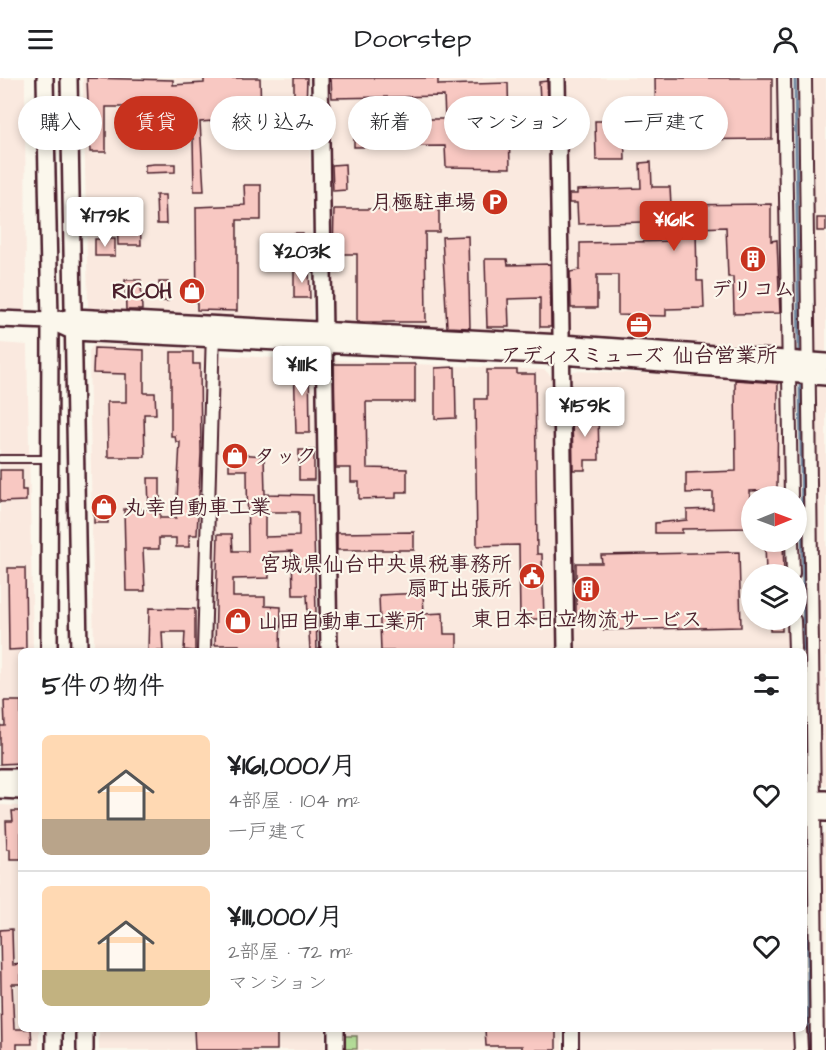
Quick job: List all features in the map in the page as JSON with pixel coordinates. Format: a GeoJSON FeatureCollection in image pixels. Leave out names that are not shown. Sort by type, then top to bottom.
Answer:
{"type":"FeatureCollection","features":[{"type":"Feature","properties":{"kind":"street"},"geometry":{"type":"LineString","coordinates":[[45,78],[50,321],[50,648]]}},
{"type":"Feature","properties":{"kind":"street"},"geometry":{"type":"LineString","coordinates":[[69,78],[79,648]]}},
{"type":"Feature","properties":{"kind":"street"},"geometry":{"type":"LineString","coordinates":[[320,78],[322,337],[329,648]]}},
{"type":"Feature","properties":{"kind":"street"},"geometry":{"type":"LineString","coordinates":[[557,78],[566,648]]}},
{"type":"Feature","properties":{"kind":"street"},"geometry":{"type":"LineString","coordinates":[[784,78],[791,486]]}},
{"type":"Feature","properties":{"kind":"street"},"geometry":{"type":"LineString","coordinates":[[805,78],[817,1050]]}},
{"type":"Feature","properties":{"kind":"street"},"geometry":{"type":"LineString","coordinates":[[0,319],[826,362]]}},
{"type":"Feature","properties":{"kind":"street"},"geometry":{"type":"LineString","coordinates":[[204,648],[213,331]]}},
{"type":"Feature","properties":{"kind":"street"},"geometry":{"type":"LineString","coordinates":[[562,349],[789,376],[826,377]]}},
{"type":"Feature","properties":{"kind":"street"},"geometry":{"type":"LineString","coordinates":[[794,630],[795,648]]}},
{"type":"Feature","properties":{"kind":"street"},"geometry":{"type":"LineString","coordinates":[[0,777],[18,777]]}},
{"type":"Feature","properties":{"kind":"street"},"geometry":{"type":"LineString","coordinates":[[0,790],[18,791]]}},
{"type":"Feature","properties":{"kind":"street"},"geometry":{"type":"LineString","coordinates":[[54,1032],[54,1050]]}},
{"type":"Feature","properties":{"kind":"street"},"geometry":{"type":"LineString","coordinates":[[85,1032],[85,1050]]}},
{"type":"Feature","properties":{"kind":"street"},"geometry":{"type":"LineString","coordinates":[[336,1032],[336,1050]]}},
{"type":"Feature","properties":{"kind":"street"},"geometry":{"type":"LineString","coordinates":[[572,1032],[572,1050]]}},
{"type":"Feature","properties":{"kind":"street"},"geometry":{"type":"LineString","coordinates":[[800,1032],[801,1050]]}},
{"type":"Feature","properties":{"kind":"lane"},"geometry":{"type":"LineString","coordinates":[[0,459],[50,459]]}},
{"type":"Feature","properties":{"kind":"shaded area"},"geometry":{"type":"Polygon","coordinates":[[[0,78],[25,78],[25,96],[18,96],[18,150],[25,150],[26,310],[0,309],[0,78]]]}},
{"type":"Feature","properties":{"kind":"shaded area"},"geometry":{"type":"Polygon","coordinates":[[[83,78],[309,78],[309,96],[210,96],[210,150],[310,150],[312,318],[303,325],[96,312],[88,307],[85,150],[102,150],[102,96],[83,96],[83,78]]]}},
{"type":"Feature","properties":{"kind":"shaded area"},"geometry":{"type":"Polygon","coordinates":[[[327,78],[548,78],[548,96],[444,96],[444,150],[549,150],[552,337],[331,326],[328,150],[336,150],[336,96],[327,96],[327,78]]]}},
{"type":"Feature","properties":{"kind":"shaded area"},"geometry":{"type":"Polygon","coordinates":[[[561,78],[778,78],[782,352],[573,339],[566,333],[562,150],[590,150],[590,96],[561,96],[561,78]]]}},
{"type":"Feature","properties":{"kind":"shaded area"},"geometry":{"type":"Polygon","coordinates":[[[811,78],[826,78],[826,351],[815,351],[811,78]]]}},
{"type":"Feature","properties":{"kind":"shaded area"},"geometry":{"type":"Polygon","coordinates":[[[0,343],[27,345],[33,648],[18,648],[18,767],[0,767],[0,343]]]}},
{"type":"Feature","properties":{"kind":"shaded area"},"geometry":{"type":"Polygon","coordinates":[[[94,344],[207,349],[199,648],[94,648],[89,351],[94,344]]]}},
{"type":"Feature","properties":{"kind":"shaded area"},"geometry":{"type":"Polygon","coordinates":[[[217,355],[314,360],[318,648],[210,648],[217,355]]]}},
{"type":"Feature","properties":{"kind":"shaded area"},"geometry":{"type":"Polygon","coordinates":[[[331,360],[545,370],[554,379],[558,648],[333,648],[331,360]]]}},
{"type":"Feature","properties":{"kind":"shaded area"},"geometry":{"type":"Polygon","coordinates":[[[573,371],[781,378],[784,486],[741,486],[741,552],[785,552],[786,564],[741,564],[741,630],[787,630],[788,648],[570,648],[566,378],[573,371]]]}},
{"type":"Feature","properties":{"kind":"shaded area"},"geometry":{"type":"Polygon","coordinates":[[[816,385],[826,385],[826,787],[820,782],[813,389],[816,385]]]}},
{"type":"Feature","properties":{"kind":"shaded area"},"geometry":{"type":"Polygon","coordinates":[[[0,805],[18,806],[18,1032],[39,1032],[39,1050],[0,1050],[0,805]]]}},
{"type":"Feature","properties":{"kind":"shaded area"},"geometry":{"type":"Polygon","coordinates":[[[826,832],[826,1050],[825,1050],[821,836],[826,832]]]}},
{"type":"Feature","properties":{"kind":"shaded area"},"geometry":{"type":"Polygon","coordinates":[[[99,1032],[325,1032],[325,1050],[99,1050],[99,1032]]]}},
{"type":"Feature","properties":{"kind":"shaded area"},"geometry":{"type":"Polygon","coordinates":[[[338,1032],[562,1032],[562,1050],[338,1050],[338,1032]]]}},
{"type":"Feature","properties":{"kind":"shaded area"},"geometry":{"type":"Polygon","coordinates":[[[576,1032],[795,1032],[795,1050],[576,1050],[576,1032]]]}},
{"type":"Feature","properties":{"kind":"green space"},"geometry":{"type":"Polygon","coordinates":[[[339,1036],[357,1036],[357,1049],[340,1049],[339,1036]]]}},
{"type":"Feature","properties":{"kind":"building"},"geometry":{"type":"Polygon","coordinates":[[[87,78],[173,80],[173,85],[204,83],[204,78],[260,78],[260,96],[210,96],[210,121],[200,122],[204,191],[194,191],[193,150],[198,150],[198,96],[114,96],[114,107],[106,107],[106,152],[90,152],[90,150],[102,150],[102,96],[88,96],[87,78]]]}},
{"type":"Feature","properties":{"kind":"building"},"geometry":{"type":"Polygon","coordinates":[[[294,78],[307,78],[306,96],[294,96],[294,78]]]}},
{"type":"Feature","properties":{"kind":"building"},"geometry":{"type":"Polygon","coordinates":[[[331,78],[438,78],[438,85],[508,83],[508,96],[336,98],[332,96],[331,78]]]}},
{"type":"Feature","properties":{"kind":"building"},"geometry":{"type":"Polygon","coordinates":[[[655,78],[772,78],[772,139],[728,139],[728,96],[655,96],[655,78]]]}},
{"type":"Feature","properties":{"kind":"building"},"geometry":{"type":"Polygon","coordinates":[[[547,81],[548,96],[540,96],[539,82],[547,81]]]}},
{"type":"Feature","properties":{"kind":"building"},"geometry":{"type":"Polygon","coordinates":[[[432,119],[444,119],[444,146],[432,146],[432,119]]]}},
{"type":"Feature","properties":{"kind":"building"},"geometry":{"type":"Polygon","coordinates":[[[595,121],[602,121],[602,150],[625,150],[625,160],[596,160],[595,121]]]}},
{"type":"Feature","properties":{"kind":"building"},"geometry":{"type":"Polygon","coordinates":[[[445,150],[510,150],[510,168],[446,167],[445,150]]]}},
{"type":"Feature","properties":{"kind":"building"},"geometry":{"type":"Polygon","coordinates":[[[651,162],[652,187],[670,187],[671,205],[771,204],[771,241],[777,240],[780,313],[734,314],[733,277],[728,277],[726,227],[696,228],[697,281],[703,281],[704,308],[666,309],[666,316],[618,315],[618,275],[597,275],[597,308],[571,308],[570,272],[580,270],[580,243],[677,241],[676,221],[578,224],[577,203],[569,203],[569,194],[577,194],[577,190],[641,188],[640,163],[651,162]]]}},
{"type":"Feature","properties":{"kind":"building"},"geometry":{"type":"Polygon","coordinates":[[[175,164],[175,172],[145,173],[145,165],[175,164]]]}},
{"type":"Feature","properties":{"kind":"building"},"geometry":{"type":"Polygon","coordinates":[[[345,164],[346,190],[333,191],[332,165],[345,164]]]}},
{"type":"Feature","properties":{"kind":"building"},"geometry":{"type":"Polygon","coordinates":[[[244,185],[261,185],[261,220],[237,220],[237,311],[197,310],[196,207],[245,205],[244,185]]]}},
{"type":"Feature","properties":{"kind":"building"},"geometry":{"type":"Polygon","coordinates":[[[156,195],[165,195],[166,224],[157,224],[156,195]]]}},
{"type":"Feature","properties":{"kind":"building"},"geometry":{"type":"Polygon","coordinates":[[[334,209],[439,209],[439,232],[425,232],[426,322],[357,322],[357,254],[333,254],[334,209]]]}},
{"type":"Feature","properties":{"kind":"building"},"geometry":{"type":"Polygon","coordinates":[[[90,214],[100,214],[101,233],[90,233],[90,214]]]}},
{"type":"Feature","properties":{"kind":"building"},"geometry":{"type":"Polygon","coordinates":[[[117,215],[140,215],[141,245],[118,245],[117,215]]]}},
{"type":"Feature","properties":{"kind":"building"},"geometry":{"type":"Polygon","coordinates":[[[817,218],[826,218],[826,231],[817,231],[817,218]]]}},
{"type":"Feature","properties":{"kind":"building"},"geometry":{"type":"Polygon","coordinates":[[[293,233],[302,233],[303,242],[293,242],[293,233]]]}},
{"type":"Feature","properties":{"kind":"building"},"geometry":{"type":"Polygon","coordinates":[[[468,236],[470,328],[447,327],[442,237],[468,236]]]}},
{"type":"Feature","properties":{"kind":"building"},"geometry":{"type":"Polygon","coordinates":[[[95,239],[115,239],[115,256],[95,256],[95,239]]]}},
{"type":"Feature","properties":{"kind":"building"},"geometry":{"type":"Polygon","coordinates":[[[485,259],[507,259],[508,265],[550,264],[551,327],[540,327],[540,298],[508,299],[509,327],[487,327],[485,259]]]}},
{"type":"Feature","properties":{"kind":"building"},"geometry":{"type":"Polygon","coordinates":[[[294,269],[309,269],[310,298],[294,298],[294,269]]]}},
{"type":"Feature","properties":{"kind":"building"},"geometry":{"type":"Polygon","coordinates":[[[125,280],[141,280],[142,310],[126,310],[125,280]]]}},
{"type":"Feature","properties":{"kind":"building"},"geometry":{"type":"Polygon","coordinates":[[[159,282],[168,282],[168,301],[160,301],[159,282]]]}},
{"type":"Feature","properties":{"kind":"building"},"geometry":{"type":"Polygon","coordinates":[[[94,348],[144,350],[144,393],[155,393],[156,414],[144,414],[145,457],[108,457],[107,402],[126,402],[126,374],[93,373],[94,348]]]}},
{"type":"Feature","properties":{"kind":"building"},"geometry":{"type":"Polygon","coordinates":[[[171,352],[193,352],[193,364],[200,364],[201,453],[197,535],[189,535],[189,547],[176,547],[176,538],[159,538],[159,549],[143,549],[145,591],[126,591],[124,509],[149,509],[148,478],[160,478],[160,518],[176,518],[180,442],[176,442],[175,436],[171,436],[171,352]]]}},
{"type":"Feature","properties":{"kind":"building"},"geometry":{"type":"Polygon","coordinates":[[[294,361],[309,361],[310,433],[296,433],[294,361]]]}},
{"type":"Feature","properties":{"kind":"building"},"geometry":{"type":"Polygon","coordinates":[[[334,364],[415,364],[415,402],[366,402],[367,468],[407,469],[407,492],[396,492],[396,498],[359,499],[359,482],[351,482],[351,468],[336,468],[334,364]]]}},
{"type":"Feature","properties":{"kind":"building"},"geometry":{"type":"Polygon","coordinates":[[[455,367],[456,418],[435,419],[435,368],[455,367]]]}},
{"type":"Feature","properties":{"kind":"building"},"geometry":{"type":"Polygon","coordinates":[[[487,370],[517,370],[517,374],[535,374],[537,554],[542,554],[544,619],[520,619],[519,545],[477,546],[475,399],[487,399],[487,370]]]}},
{"type":"Feature","properties":{"kind":"building"},"geometry":{"type":"Polygon","coordinates":[[[735,380],[778,383],[777,486],[741,486],[741,528],[682,529],[682,533],[655,533],[655,523],[687,520],[687,510],[713,509],[713,492],[686,493],[686,473],[736,471],[735,380]]]}},
{"type":"Feature","properties":{"kind":"building"},"geometry":{"type":"Polygon","coordinates":[[[598,410],[599,460],[585,460],[585,470],[573,470],[572,411],[598,410]]]}},
{"type":"Feature","properties":{"kind":"building"},"geometry":{"type":"Polygon","coordinates":[[[299,450],[314,450],[314,480],[299,480],[299,450]]]}},
{"type":"Feature","properties":{"kind":"building"},"geometry":{"type":"Polygon","coordinates":[[[229,453],[264,456],[265,494],[313,495],[317,648],[310,648],[307,595],[293,595],[292,551],[268,552],[269,578],[233,579],[233,597],[265,597],[265,606],[281,607],[280,648],[239,648],[239,645],[215,645],[218,534],[232,534],[233,551],[248,551],[247,470],[229,470],[229,453]],[[265,512],[265,537],[299,536],[299,512],[265,512]]]}},
{"type":"Feature","properties":{"kind":"building"},"geometry":{"type":"Polygon","coordinates":[[[0,470],[22,470],[22,490],[26,490],[26,501],[0,502],[0,470]]]}},
{"type":"Feature","properties":{"kind":"building"},"geometry":{"type":"Polygon","coordinates":[[[94,510],[108,510],[108,523],[94,523],[94,510]]]}},
{"type":"Feature","properties":{"kind":"building"},"geometry":{"type":"Polygon","coordinates":[[[414,532],[414,550],[337,550],[337,533],[414,532]]]}},
{"type":"Feature","properties":{"kind":"building"},"geometry":{"type":"Polygon","coordinates":[[[739,552],[741,627],[603,630],[603,615],[576,616],[576,563],[602,563],[601,555],[739,552]]]}},
{"type":"Feature","properties":{"kind":"building"},"geometry":{"type":"Polygon","coordinates":[[[765,552],[783,552],[784,564],[766,564],[765,552]]]}},
{"type":"Feature","properties":{"kind":"building"},"geometry":{"type":"Polygon","coordinates":[[[8,568],[25,568],[26,648],[9,650],[8,568]]]}},
{"type":"Feature","properties":{"kind":"building"},"geometry":{"type":"Polygon","coordinates":[[[423,593],[424,614],[443,613],[444,634],[457,634],[457,648],[381,648],[379,595],[423,593]]]}},
{"type":"Feature","properties":{"kind":"building"},"geometry":{"type":"Polygon","coordinates":[[[149,608],[195,609],[195,648],[184,648],[185,632],[162,632],[163,648],[148,648],[149,608]]]}},
{"type":"Feature","properties":{"kind":"building"},"geometry":{"type":"Polygon","coordinates":[[[4,701],[18,701],[18,763],[0,764],[0,726],[5,726],[4,701]]]}},
{"type":"Feature","properties":{"kind":"building"},"geometry":{"type":"Polygon","coordinates":[[[12,811],[18,811],[18,859],[10,859],[10,849],[7,849],[6,821],[13,821],[12,811]]]}},
{"type":"Feature","properties":{"kind":"building"},"geometry":{"type":"Polygon","coordinates":[[[12,929],[13,965],[18,964],[18,984],[12,984],[14,1029],[18,1029],[18,1032],[31,1032],[32,1044],[17,1044],[17,1050],[2,1050],[0,930],[12,929]]]}},
{"type":"Feature","properties":{"kind":"building"},"geometry":{"type":"Polygon","coordinates":[[[194,1032],[277,1032],[277,1050],[195,1050],[194,1032]]]}},
{"type":"Feature","properties":{"kind":"building"},"geometry":{"type":"Polygon","coordinates":[[[485,1032],[556,1032],[556,1050],[522,1050],[522,1046],[486,1046],[485,1032]]]}},
{"type":"Feature","properties":{"kind":"waterway"},"geometry":{"type":"LineString","coordinates":[[795,78],[799,350]]}},
{"type":"Feature","properties":{"kind":"waterway"},"geometry":{"type":"LineString","coordinates":[[800,384],[804,648]]}},
{"type":"Feature","properties":{"kind":"waterway"},"geometry":{"type":"LineString","coordinates":[[807,904],[809,1050]]}},
{"type":"Feature","properties":{"kind":"place","name":"月極駐車場"},"geometry":{"type":"Point","coordinates":[495,202]}},
{"type":"Feature","properties":{"kind":"place","name":"デリコム"},"geometry":{"type":"Point","coordinates":[753,259]}},
{"type":"Feature","properties":{"kind":"place","name":"RICOH"},"geometry":{"type":"Point","coordinates":[192,291]}},
{"type":"Feature","properties":{"kind":"place","name":"アディスミューズ 仙台営業所"},"geometry":{"type":"Point","coordinates":[639,325]}},
{"type":"Feature","properties":{"kind":"place","name":"タック"},"geometry":{"type":"Point","coordinates":[235,456]}},
{"type":"Feature","properties":{"kind":"place","name":"丸幸自動車工業"},"geometry":{"type":"Point","coordinates":[104,507]}},
{"type":"Feature","properties":{"kind":"place","name":"宮城県仙台中央県税事務所 扇町出張所"},"geometry":{"type":"Point","coordinates":[532,576]}},
{"type":"Feature","properties":{"kind":"place","name":"東日本日立物流サービス"},"geometry":{"type":"Point","coordinates":[587,589]}},
{"type":"Feature","properties":{"kind":"place","name":"山田自動車工業所"},"geometry":{"type":"Point","coordinates":[238,621]}}]}
